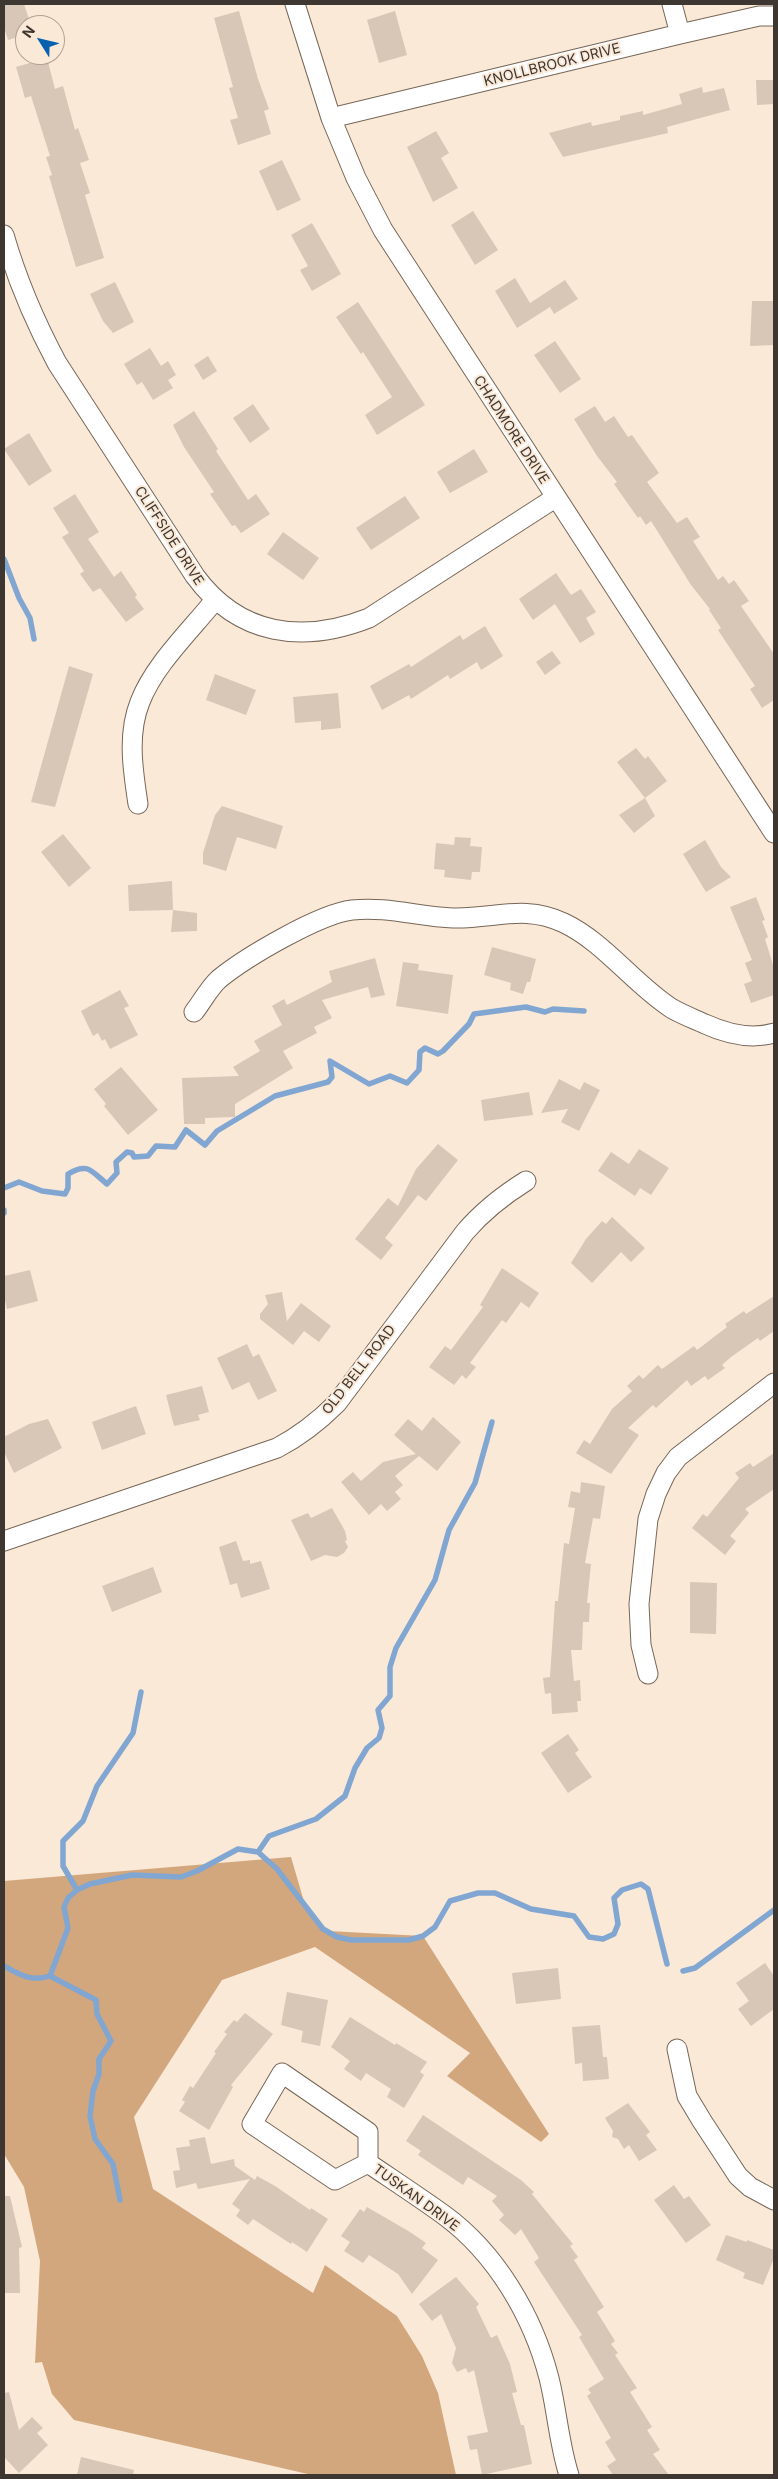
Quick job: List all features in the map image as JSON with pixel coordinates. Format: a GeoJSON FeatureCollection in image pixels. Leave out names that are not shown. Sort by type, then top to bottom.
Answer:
{"type":"FeatureCollection","features":[{"type":"Feature","properties":{"kind":"street","name":"CHADMORE DRIVE"},"geometry":{"type":"LineString","coordinates":[[295,4],[331,118],[356,178],[383,230],[774,833]]}},
{"type":"Feature","properties":{"kind":"street"},"geometry":{"type":"LineString","coordinates":[[672,4],[680,34]]}},
{"type":"Feature","properties":{"kind":"street","name":"KNOLLBROOK DRIVE"},"geometry":{"type":"LineString","coordinates":[[331,118],[680,34],[760,16],[774,16]]}},
{"type":"Feature","properties":{"kind":"street","name":"CLIFFSIDE DRIVE"},"geometry":{"type":"LineString","coordinates":[[4,235],[16,274],[39,329],[57,363],[195,576],[215,600],[241,616],[268,628],[287,632],[314,633],[344,628],[369,618],[555,498]]}},
{"type":"Feature","properties":{"kind":"street"},"geometry":{"type":"LineString","coordinates":[[138,804],[132,745],[135,720],[140,703],[158,671],[215,600]]}},
{"type":"Feature","properties":{"kind":"street"},"geometry":{"type":"LineString","coordinates":[[194,1012],[218,980],[297,931],[333,914],[372,909],[452,918],[478,918],[518,912],[541,914],[566,924],[589,940],[671,1008],[720,1031],[743,1036],[774,1034]]}},
{"type":"Feature","properties":{"kind":"street","name":"OLD BELL ROAD"},"geometry":{"type":"LineString","coordinates":[[4,1541],[277,1448],[297,1438],[337,1403],[470,1225],[498,1198],[526,1181]]}},
{"type":"Feature","properties":{"kind":"street"},"geometry":{"type":"LineString","coordinates":[[648,1674],[640,1645],[639,1604],[648,1518],[656,1494],[666,1473],[678,1457],[774,1383]]}},
{"type":"Feature","properties":{"kind":"street"},"geometry":{"type":"LineString","coordinates":[[677,2049],[687,2096],[702,2121],[738,2176],[750,2187],[774,2200]]}},
{"type":"Feature","properties":{"kind":"street","name":"TUSKAN DRIVE"},"geometry":{"type":"LineString","coordinates":[[282,2073],[368,2132],[368,2163],[335,2180],[252,2124],[282,2073]]}},
{"type":"Feature","properties":{"kind":"street","name":"TUSKAN DRIVE"},"geometry":{"type":"LineString","coordinates":[[368,2163],[444,2215],[465,2233],[507,2283],[527,2317],[542,2354],[569,2475]]}},
{"type":"Feature","properties":{"kind":"shaded area"},"geometry":{"type":"Polygon","coordinates":[[[291,1857],[305,1905],[328,1931],[423,1936],[549,2134],[541,2142],[447,2076],[470,2053],[315,1947],[222,1980],[134,2117],[153,2189],[313,2293],[325,2265],[397,2316],[422,2356],[438,2393],[456,2475],[312,2475],[74,2420],[52,2394],[42,2362],[35,2363],[40,2261],[24,2187],[4,2154],[4,1881],[291,1857]]]}},
{"type":"Feature","properties":{"kind":"building"},"geometry":{"type":"Polygon","coordinates":[[[4,4],[24,4],[28,15],[15,15],[15,38],[8,40],[4,27],[4,4]]]}},
{"type":"Feature","properties":{"kind":"building"},"geometry":{"type":"Polygon","coordinates":[[[239,11],[258,79],[269,109],[264,111],[271,134],[238,145],[230,120],[238,118],[229,88],[233,87],[214,18],[239,11]]]}},
{"type":"Feature","properties":{"kind":"building"},"geometry":{"type":"Polygon","coordinates":[[[395,11],[407,55],[379,63],[367,20],[395,11]]]}},
{"type":"Feature","properties":{"kind":"building"},"geometry":{"type":"Polygon","coordinates":[[[23,65],[49,65],[55,89],[63,86],[75,130],[78,128],[89,160],[80,163],[90,193],[85,195],[104,258],[76,267],[49,176],[52,175],[46,157],[50,156],[31,96],[25,98],[16,67],[23,65]]]}},
{"type":"Feature","properties":{"kind":"building"},"geometry":{"type":"Polygon","coordinates":[[[756,80],[774,80],[774,104],[757,105],[756,80]]]}},
{"type":"Feature","properties":{"kind":"building"},"geometry":{"type":"Polygon","coordinates":[[[702,87],[703,93],[724,88],[730,110],[667,127],[668,133],[563,157],[549,133],[591,122],[592,126],[620,120],[620,116],[643,111],[643,115],[682,104],[679,94],[702,87]]]}},
{"type":"Feature","properties":{"kind":"building"},"geometry":{"type":"Polygon","coordinates":[[[436,131],[449,153],[441,158],[458,188],[433,202],[407,147],[436,131]]]}},
{"type":"Feature","properties":{"kind":"building"},"geometry":{"type":"Polygon","coordinates":[[[282,160],[301,200],[277,211],[259,171],[282,160]]]}},
{"type":"Feature","properties":{"kind":"building"},"geometry":{"type":"Polygon","coordinates":[[[473,211],[498,250],[475,265],[451,225],[473,211]]]}},
{"type":"Feature","properties":{"kind":"building"},"geometry":{"type":"Polygon","coordinates":[[[312,223],[341,274],[312,291],[300,270],[308,266],[291,235],[312,223]]]}},
{"type":"Feature","properties":{"kind":"building"},"geometry":{"type":"Polygon","coordinates":[[[515,278],[530,303],[565,280],[578,299],[554,314],[550,307],[517,328],[495,291],[515,278]]]}},
{"type":"Feature","properties":{"kind":"building"},"geometry":{"type":"Polygon","coordinates":[[[115,282],[134,322],[113,333],[103,321],[90,294],[115,282]]]}},
{"type":"Feature","properties":{"kind":"building"},"geometry":{"type":"Polygon","coordinates":[[[752,301],[774,301],[774,345],[750,346],[752,301]]]}},
{"type":"Feature","properties":{"kind":"building"},"geometry":{"type":"Polygon","coordinates":[[[358,302],[425,405],[377,435],[365,415],[392,397],[363,352],[361,354],[336,317],[358,302]]]}},
{"type":"Feature","properties":{"kind":"building"},"geometry":{"type":"Polygon","coordinates":[[[555,341],[581,379],[560,393],[534,355],[555,341]]]}},
{"type":"Feature","properties":{"kind":"building"},"geometry":{"type":"Polygon","coordinates":[[[150,348],[161,366],[168,361],[176,375],[168,380],[173,388],[153,400],[142,382],[137,385],[124,364],[150,348]]]}},
{"type":"Feature","properties":{"kind":"building"},"geometry":{"type":"Polygon","coordinates":[[[208,356],[217,371],[203,380],[194,365],[208,356]]]}},
{"type":"Feature","properties":{"kind":"building"},"geometry":{"type":"Polygon","coordinates":[[[253,404],[270,429],[250,443],[233,418],[253,404]]]}},
{"type":"Feature","properties":{"kind":"building"},"geometry":{"type":"Polygon","coordinates":[[[595,406],[605,422],[614,416],[628,437],[632,435],[659,473],[647,482],[677,523],[687,517],[700,537],[693,541],[718,580],[723,576],[729,584],[734,580],[749,601],[741,606],[774,654],[774,700],[762,708],[750,689],[755,686],[718,630],[721,628],[710,609],[691,585],[651,521],[646,525],[640,516],[638,518],[614,484],[617,482],[597,456],[574,419],[595,406]]]}},
{"type":"Feature","properties":{"kind":"building"},"geometry":{"type":"Polygon","coordinates":[[[194,411],[218,449],[216,451],[248,500],[256,494],[270,514],[241,533],[235,525],[232,526],[210,494],[214,492],[184,447],[173,425],[194,411]]]}},
{"type":"Feature","properties":{"kind":"building"},"geometry":{"type":"Polygon","coordinates":[[[29,433],[52,471],[29,486],[4,449],[29,433]]]}},
{"type":"Feature","properties":{"kind":"building"},"geometry":{"type":"Polygon","coordinates":[[[474,449],[488,472],[450,493],[437,472],[474,449]]]}},
{"type":"Feature","properties":{"kind":"building"},"geometry":{"type":"Polygon","coordinates":[[[75,494],[99,532],[88,539],[114,577],[121,571],[144,609],[126,622],[100,588],[93,592],[80,574],[84,571],[62,537],[69,533],[53,508],[75,494]]]}},
{"type":"Feature","properties":{"kind":"building"},"geometry":{"type":"Polygon","coordinates":[[[405,496],[420,518],[371,550],[356,528],[405,496]]]}},
{"type":"Feature","properties":{"kind":"building"},"geometry":{"type":"Polygon","coordinates":[[[283,532],[319,558],[303,580],[267,554],[283,532]]]}},
{"type":"Feature","properties":{"kind":"building"},"geometry":{"type":"Polygon","coordinates":[[[556,573],[571,595],[581,589],[596,612],[586,618],[595,634],[580,643],[555,604],[533,620],[519,599],[556,573]]]}},
{"type":"Feature","properties":{"kind":"building"},"geometry":{"type":"Polygon","coordinates":[[[485,626],[503,656],[481,670],[477,662],[450,679],[448,675],[411,699],[409,695],[382,710],[370,686],[409,664],[411,667],[460,635],[463,640],[485,626]]]}},
{"type":"Feature","properties":{"kind":"building"},"geometry":{"type":"Polygon","coordinates":[[[552,651],[561,663],[545,675],[536,662],[552,651]]]}},
{"type":"Feature","properties":{"kind":"building"},"geometry":{"type":"Polygon","coordinates":[[[69,666],[93,674],[55,807],[31,802],[69,666]]]}},
{"type":"Feature","properties":{"kind":"building"},"geometry":{"type":"Polygon","coordinates":[[[215,674],[256,690],[246,715],[206,700],[215,674]]]}},
{"type":"Feature","properties":{"kind":"building"},"geometry":{"type":"Polygon","coordinates":[[[338,693],[341,728],[321,730],[321,721],[295,723],[293,697],[338,693]]]}},
{"type":"Feature","properties":{"kind":"building"},"geometry":{"type":"Polygon","coordinates":[[[636,748],[645,759],[648,756],[667,781],[645,798],[617,762],[636,748]]]}},
{"type":"Feature","properties":{"kind":"building"},"geometry":{"type":"Polygon","coordinates":[[[645,798],[655,816],[634,833],[619,815],[645,798]]]}},
{"type":"Feature","properties":{"kind":"building"},"geometry":{"type":"Polygon","coordinates":[[[222,806],[283,826],[276,849],[237,837],[226,871],[203,864],[203,853],[215,815],[222,806]]]}},
{"type":"Feature","properties":{"kind":"building"},"geometry":{"type":"Polygon","coordinates":[[[63,834],[91,868],[69,887],[41,852],[63,834]]]}},
{"type":"Feature","properties":{"kind":"building"},"geometry":{"type":"Polygon","coordinates":[[[455,837],[471,838],[470,846],[482,847],[480,872],[472,872],[471,880],[444,877],[445,870],[434,869],[436,843],[454,845],[455,837]]]}},
{"type":"Feature","properties":{"kind":"building"},"geometry":{"type":"Polygon","coordinates":[[[705,840],[721,867],[731,877],[706,892],[683,854],[705,840]]]}},
{"type":"Feature","properties":{"kind":"building"},"geometry":{"type":"Polygon","coordinates":[[[172,881],[173,910],[129,911],[128,885],[172,881]]]}},
{"type":"Feature","properties":{"kind":"building"},"geometry":{"type":"Polygon","coordinates":[[[756,897],[765,920],[762,921],[768,937],[765,939],[774,968],[774,995],[751,1003],[744,984],[752,981],[745,963],[752,960],[730,907],[756,897]]]}},
{"type":"Feature","properties":{"kind":"building"},"geometry":{"type":"Polygon","coordinates":[[[173,910],[197,913],[197,931],[171,932],[173,910]]]}},
{"type":"Feature","properties":{"kind":"building"},"geometry":{"type":"Polygon","coordinates":[[[492,947],[536,959],[530,982],[527,982],[523,994],[510,990],[511,983],[484,975],[492,947]]]}},
{"type":"Feature","properties":{"kind":"building"},"geometry":{"type":"Polygon","coordinates":[[[375,958],[385,995],[371,998],[368,987],[322,1000],[332,1018],[314,1027],[317,1033],[283,1051],[293,1068],[235,1104],[235,1117],[205,1118],[205,1124],[184,1124],[182,1078],[239,1076],[233,1067],[260,1051],[254,1041],[282,1025],[272,1006],[284,999],[287,1005],[332,982],[329,971],[375,958]]]}},
{"type":"Feature","properties":{"kind":"building"},"geometry":{"type":"Polygon","coordinates":[[[403,962],[419,964],[418,970],[453,975],[448,1014],[396,1006],[403,962]]]}},
{"type":"Feature","properties":{"kind":"building"},"geometry":{"type":"Polygon","coordinates":[[[120,990],[129,1006],[124,1008],[138,1035],[110,1049],[105,1039],[102,1041],[98,1033],[93,1036],[81,1011],[120,990]]]}},
{"type":"Feature","properties":{"kind":"building"},"geometry":{"type":"Polygon","coordinates":[[[121,1067],[158,1110],[128,1135],[104,1106],[106,1104],[94,1089],[121,1067]]]}},
{"type":"Feature","properties":{"kind":"building"},"geometry":{"type":"Polygon","coordinates":[[[559,1079],[580,1090],[584,1082],[600,1090],[579,1131],[561,1122],[568,1109],[541,1113],[559,1079]]]}},
{"type":"Feature","properties":{"kind":"building"},"geometry":{"type":"Polygon","coordinates":[[[529,1092],[533,1115],[484,1121],[481,1100],[529,1092]]]}},
{"type":"Feature","properties":{"kind":"building"},"geometry":{"type":"Polygon","coordinates":[[[438,1144],[458,1160],[426,1201],[418,1195],[385,1238],[393,1245],[381,1260],[355,1239],[388,1198],[398,1206],[416,1169],[438,1144]]]}},
{"type":"Feature","properties":{"kind":"building"},"geometry":{"type":"Polygon","coordinates":[[[639,1149],[669,1168],[651,1195],[640,1188],[635,1196],[598,1171],[611,1152],[629,1164],[639,1149]]]}},
{"type":"Feature","properties":{"kind":"building"},"geometry":{"type":"Polygon","coordinates":[[[612,1217],[645,1248],[631,1262],[621,1252],[592,1283],[571,1263],[586,1239],[602,1221],[606,1224],[612,1217]]]}},
{"type":"Feature","properties":{"kind":"building"},"geometry":{"type":"Polygon","coordinates":[[[502,1268],[539,1293],[529,1308],[521,1302],[506,1323],[502,1320],[470,1363],[476,1367],[466,1379],[462,1375],[454,1385],[429,1367],[445,1346],[451,1350],[483,1307],[480,1305],[502,1268]]]}},
{"type":"Feature","properties":{"kind":"building"},"geometry":{"type":"Polygon","coordinates":[[[30,1270],[38,1301],[7,1309],[4,1296],[4,1276],[30,1270]]]}},
{"type":"Feature","properties":{"kind":"building"},"geometry":{"type":"Polygon","coordinates":[[[282,1292],[287,1321],[301,1303],[331,1326],[319,1342],[304,1331],[293,1345],[260,1319],[260,1314],[268,1304],[265,1295],[282,1292]]]}},
{"type":"Feature","properties":{"kind":"building"},"geometry":{"type":"Polygon","coordinates":[[[774,1296],[774,1331],[760,1341],[758,1338],[731,1357],[722,1365],[725,1368],[708,1380],[705,1376],[691,1386],[687,1380],[656,1408],[653,1405],[628,1428],[639,1435],[611,1474],[576,1453],[584,1440],[590,1444],[612,1409],[632,1391],[627,1386],[639,1375],[643,1379],[658,1365],[662,1369],[694,1346],[697,1350],[727,1327],[725,1324],[744,1311],[746,1314],[774,1296]]]}},
{"type":"Feature","properties":{"kind":"building"},"geometry":{"type":"Polygon","coordinates":[[[247,1344],[253,1357],[259,1354],[277,1391],[258,1400],[249,1382],[232,1390],[217,1358],[247,1344]]]}},
{"type":"Feature","properties":{"kind":"building"},"geometry":{"type":"Polygon","coordinates":[[[202,1386],[209,1412],[198,1415],[200,1420],[174,1426],[166,1395],[202,1386]]]}},
{"type":"Feature","properties":{"kind":"building"},"geometry":{"type":"Polygon","coordinates":[[[136,1406],[146,1434],[102,1450],[92,1422],[136,1406]]]}},
{"type":"Feature","properties":{"kind":"building"},"geometry":{"type":"Polygon","coordinates":[[[433,1417],[461,1442],[437,1471],[419,1456],[395,1476],[403,1485],[395,1492],[401,1499],[387,1511],[381,1504],[369,1515],[341,1482],[353,1472],[361,1481],[383,1462],[416,1454],[394,1435],[408,1419],[422,1431],[433,1417]]]}},
{"type":"Feature","properties":{"kind":"building"},"geometry":{"type":"Polygon","coordinates":[[[48,1419],[62,1448],[14,1473],[4,1452],[4,1437],[29,1424],[48,1419]]]}},
{"type":"Feature","properties":{"kind":"building"},"geometry":{"type":"Polygon","coordinates":[[[774,1453],[774,1489],[745,1509],[749,1513],[730,1536],[736,1541],[725,1555],[692,1528],[703,1514],[707,1517],[739,1478],[735,1473],[750,1463],[753,1467],[774,1453]]]}},
{"type":"Feature","properties":{"kind":"building"},"geometry":{"type":"Polygon","coordinates":[[[581,1482],[605,1486],[600,1519],[593,1518],[585,1563],[591,1564],[587,1603],[590,1603],[589,1622],[583,1622],[582,1650],[571,1650],[574,1681],[580,1680],[581,1701],[577,1701],[578,1712],[552,1714],[551,1693],[545,1694],[543,1678],[550,1677],[555,1601],[558,1601],[564,1543],[569,1544],[575,1508],[568,1507],[571,1491],[580,1493],[581,1482]]]}},
{"type":"Feature","properties":{"kind":"building"},"geometry":{"type":"Polygon","coordinates":[[[332,1508],[345,1531],[347,1540],[345,1541],[348,1547],[344,1553],[337,1557],[325,1555],[311,1561],[291,1520],[308,1513],[311,1518],[332,1508]]]}},
{"type":"Feature","properties":{"kind":"building"},"geometry":{"type":"Polygon","coordinates":[[[236,1541],[243,1561],[250,1560],[250,1564],[261,1561],[270,1589],[241,1598],[237,1583],[230,1585],[219,1547],[236,1541]]]}},
{"type":"Feature","properties":{"kind":"building"},"geometry":{"type":"Polygon","coordinates":[[[153,1567],[162,1592],[112,1612],[102,1586],[153,1567]]]}},
{"type":"Feature","properties":{"kind":"building"},"geometry":{"type":"Polygon","coordinates":[[[690,1582],[717,1583],[716,1634],[690,1633],[690,1582]]]}},
{"type":"Feature","properties":{"kind":"building"},"geometry":{"type":"Polygon","coordinates":[[[568,1734],[579,1750],[575,1753],[592,1777],[568,1793],[541,1753],[568,1734]]]}},
{"type":"Feature","properties":{"kind":"building"},"geometry":{"type":"Polygon","coordinates":[[[765,1963],[774,1976],[774,2009],[751,2026],[738,2009],[749,2001],[736,1983],[765,1963]]]}},
{"type":"Feature","properties":{"kind":"building"},"geometry":{"type":"Polygon","coordinates":[[[558,1968],[561,1999],[516,2004],[512,1973],[558,1968]]]}},
{"type":"Feature","properties":{"kind":"building"},"geometry":{"type":"Polygon","coordinates":[[[287,1992],[328,2000],[320,2046],[301,2042],[303,2031],[281,2025],[287,1992]]]}},
{"type":"Feature","properties":{"kind":"building"},"geometry":{"type":"Polygon","coordinates":[[[245,2013],[273,2034],[231,2085],[233,2087],[209,2130],[179,2111],[185,2102],[182,2100],[190,2086],[193,2088],[216,2053],[214,2052],[227,2034],[224,2032],[234,2020],[237,2022],[245,2013]]]}},
{"type":"Feature","properties":{"kind":"building"},"geometry":{"type":"Polygon","coordinates":[[[350,2017],[427,2062],[420,2072],[424,2075],[404,2108],[387,2097],[391,2089],[366,2073],[361,2081],[344,2069],[350,2061],[331,2047],[350,2017]]]}},
{"type":"Feature","properties":{"kind":"building"},"geometry":{"type":"Polygon","coordinates":[[[600,2025],[603,2057],[607,2057],[609,2079],[583,2081],[582,2063],[575,2064],[572,2027],[600,2025]]]}},
{"type":"Feature","properties":{"kind":"building"},"geometry":{"type":"Polygon","coordinates":[[[628,2103],[650,2132],[646,2135],[657,2150],[639,2161],[629,2145],[624,2149],[618,2139],[612,2137],[613,2131],[605,2118],[628,2103]]]}},
{"type":"Feature","properties":{"kind":"building"},"geometry":{"type":"Polygon","coordinates":[[[423,2115],[521,2180],[534,2192],[532,2194],[573,2244],[570,2246],[578,2257],[574,2260],[604,2307],[597,2312],[615,2341],[611,2344],[618,2353],[615,2355],[637,2388],[630,2392],[652,2427],[647,2430],[660,2450],[653,2454],[669,2475],[613,2475],[607,2466],[616,2460],[605,2442],[611,2438],[587,2396],[591,2393],[588,2389],[604,2379],[579,2337],[582,2335],[534,2262],[539,2258],[521,2229],[515,2235],[499,2220],[504,2215],[492,2201],[497,2196],[468,2177],[463,2185],[418,2155],[421,2151],[406,2141],[423,2115]]]}},
{"type":"Feature","properties":{"kind":"building"},"geometry":{"type":"Polygon","coordinates":[[[205,2137],[211,2164],[234,2159],[235,2166],[255,2180],[257,2176],[310,2210],[311,2208],[328,2219],[307,2252],[292,2242],[291,2244],[253,2219],[248,2225],[236,2216],[240,2210],[232,2204],[250,2179],[198,2189],[196,2183],[176,2188],[173,2171],[180,2170],[176,2148],[190,2146],[189,2140],[205,2137]]]}},
{"type":"Feature","properties":{"kind":"building"},"geometry":{"type":"Polygon","coordinates":[[[674,2185],[684,2199],[689,2196],[711,2225],[686,2243],[654,2200],[674,2185]]]}},
{"type":"Feature","properties":{"kind":"building"},"geometry":{"type":"Polygon","coordinates":[[[4,2196],[10,2196],[22,2247],[19,2248],[20,2293],[4,2293],[4,2196]]]}},
{"type":"Feature","properties":{"kind":"building"},"geometry":{"type":"Polygon","coordinates":[[[367,2207],[426,2243],[422,2248],[438,2260],[412,2294],[398,2274],[369,2255],[363,2263],[344,2251],[350,2242],[341,2236],[360,2209],[364,2212],[367,2207]]]}},
{"type":"Feature","properties":{"kind":"building"},"geometry":{"type":"Polygon","coordinates":[[[726,2235],[774,2250],[774,2258],[763,2285],[743,2278],[745,2273],[716,2260],[726,2235]]]}},
{"type":"Feature","properties":{"kind":"building"},"geometry":{"type":"Polygon","coordinates":[[[456,2277],[479,2304],[476,2307],[491,2338],[497,2335],[510,2364],[517,2392],[512,2393],[521,2425],[524,2425],[532,2464],[482,2475],[477,2449],[470,2450],[467,2436],[488,2432],[474,2370],[468,2373],[466,2368],[457,2372],[452,2363],[456,2348],[441,2314],[432,2321],[419,2304],[456,2277]]]}},
{"type":"Feature","properties":{"kind":"building"},"geometry":{"type":"Polygon","coordinates":[[[9,2392],[19,2430],[32,2417],[43,2428],[37,2433],[48,2445],[19,2473],[4,2457],[4,2393],[9,2392]]]}},
{"type":"Feature","properties":{"kind":"building"},"geometry":{"type":"Polygon","coordinates":[[[81,2457],[134,2470],[133,2475],[77,2475],[81,2457]]]}},
{"type":"Feature","properties":{"kind":"waterway"},"geometry":{"type":"LineString","coordinates":[[4,559],[19,598],[30,618],[34,639]]}},
{"type":"Feature","properties":{"kind":"waterway"},"geometry":{"type":"LineString","coordinates":[[4,1188],[19,1182],[42,1191],[65,1194],[68,1188],[68,1174],[85,1168],[107,1184],[117,1173],[116,1162],[127,1152],[132,1153],[134,1157],[148,1156],[156,1146],[175,1147],[186,1130],[205,1145],[217,1131],[275,1096],[328,1082],[332,1077],[330,1061],[369,1084],[390,1076],[407,1083],[419,1070],[420,1052],[425,1048],[438,1054],[443,1051],[469,1024],[474,1014],[526,1007],[545,1012],[553,1009],[584,1011]]}},
{"type":"Feature","properties":{"kind":"waterway"},"geometry":{"type":"LineString","coordinates":[[258,1852],[269,1836],[316,1819],[345,1796],[355,1768],[367,1748],[379,1738],[382,1728],[378,1710],[390,1696],[390,1667],[396,1648],[435,1580],[449,1530],[475,1483],[492,1422]]}},
{"type":"Feature","properties":{"kind":"waterway"},"geometry":{"type":"LineString","coordinates":[[77,1890],[63,1866],[63,1841],[83,1821],[97,1786],[133,1733],[141,1692]]}},
{"type":"Feature","properties":{"kind":"waterway"},"geometry":{"type":"LineString","coordinates":[[50,1976],[68,1928],[64,1907],[68,1898],[77,1890],[90,1884],[132,1875],[181,1877],[197,1871],[238,1849],[258,1852],[277,1869],[323,1929],[337,1937],[351,1940],[409,1940],[423,1936],[435,1927],[450,1901],[478,1893],[495,1893],[531,1909],[574,1916],[589,1937],[603,1939],[614,1934],[618,1924],[614,1898],[622,1890],[641,1884],[648,1889],[667,1964]]}},
{"type":"Feature","properties":{"kind":"waterway"},"geometry":{"type":"LineString","coordinates":[[683,1971],[695,1968],[774,1910]]}},
{"type":"Feature","properties":{"kind":"waterway"},"geometry":{"type":"LineString","coordinates":[[4,1966],[31,1978],[50,1976],[96,2000],[97,2014],[111,2041],[99,2059],[99,2074],[93,2091],[90,2116],[95,2139],[113,2164],[120,2200]]}}]}
